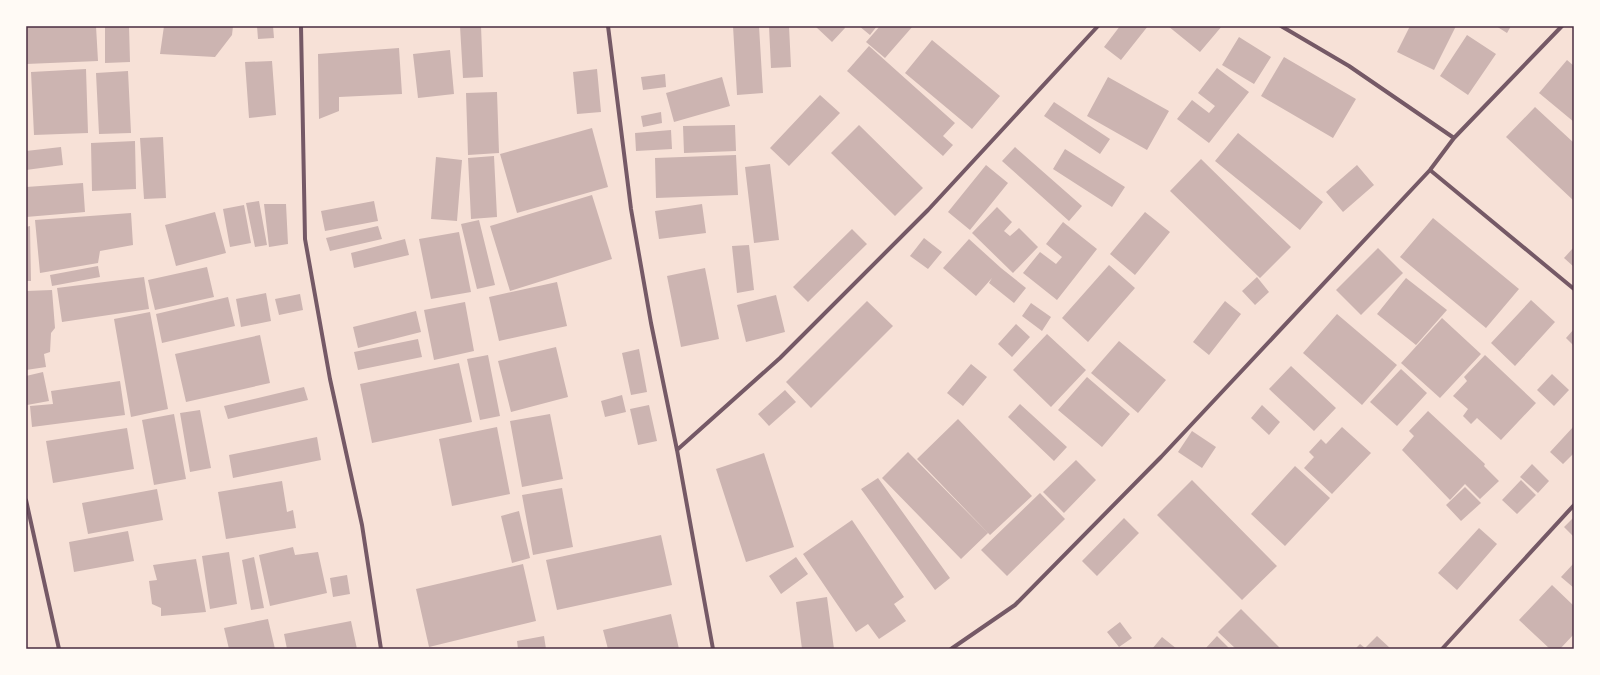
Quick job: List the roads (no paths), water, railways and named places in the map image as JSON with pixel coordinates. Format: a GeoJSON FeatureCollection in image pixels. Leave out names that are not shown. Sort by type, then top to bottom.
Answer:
{"type":"FeatureCollection","features":[{"type":"Feature","properties":{"kind":"street"},"geometry":{"type":"LineString","coordinates":[[301,26],[305,239],[330,379],[362,525],[381,649]]}},
{"type":"Feature","properties":{"kind":"street"},"geometry":{"type":"LineString","coordinates":[[608,26],[631,209],[651,323],[677,450],[713,649]]}},
{"type":"Feature","properties":{"kind":"street"},"geometry":{"type":"LineString","coordinates":[[677,450],[780,358],[917,221],[1098,26]]}},
{"type":"Feature","properties":{"kind":"street"},"geometry":{"type":"LineString","coordinates":[[1281,26],[1349,66],[1454,138]]}},
{"type":"Feature","properties":{"kind":"street"},"geometry":{"type":"LineString","coordinates":[[951,649],[1015,605],[1161,457],[1430,170],[1454,138],[1562,26]]}},
{"type":"Feature","properties":{"kind":"street"},"geometry":{"type":"LineString","coordinates":[[1430,170],[1574,289]]}},
{"type":"Feature","properties":{"kind":"street"},"geometry":{"type":"LineString","coordinates":[[26,500],[59,649]]}},
{"type":"Feature","properties":{"kind":"street"},"geometry":{"type":"LineString","coordinates":[[1442,649],[1574,506]]}}]}
